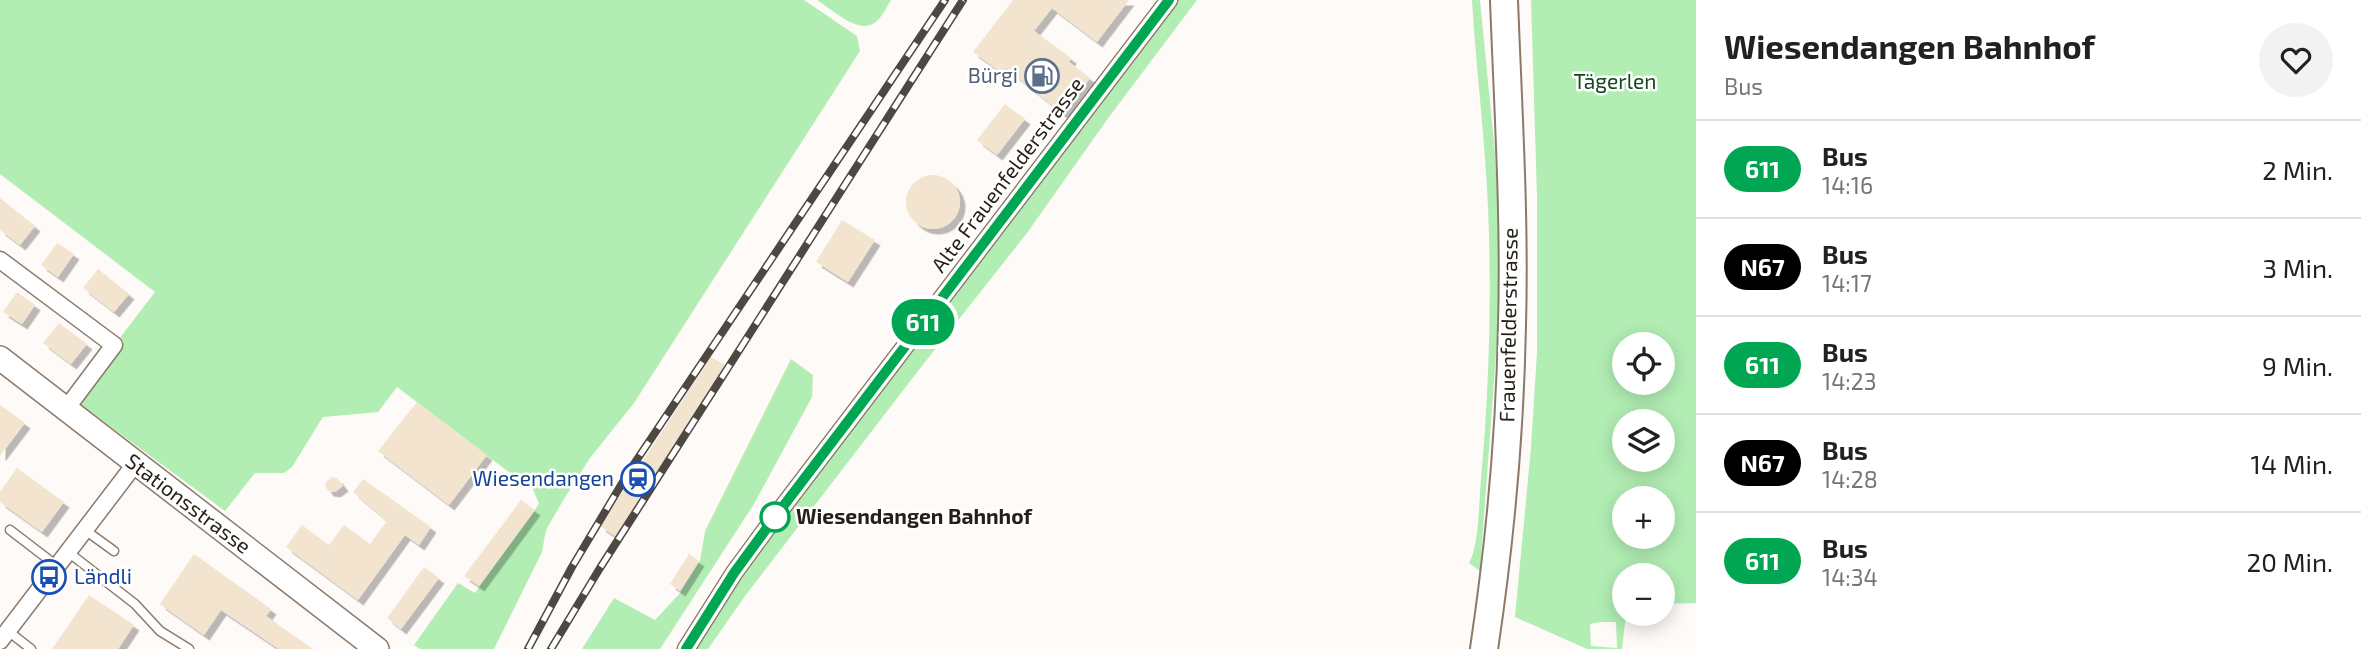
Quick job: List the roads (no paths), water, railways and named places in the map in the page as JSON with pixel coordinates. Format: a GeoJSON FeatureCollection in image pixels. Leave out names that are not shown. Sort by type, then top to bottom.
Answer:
{"type":"FeatureCollection","features":[{"type":"Feature","properties":{"kind":"main road","name":"Frauenfelderstrasse"},"geometry":{"type":"LineString","coordinates":[[1484,649],[1505,482],[1512,325],[1512,197],[1504,0]]}},
{"type":"Feature","properties":{"kind":"main road","name":"Stationsstrasse"},"geometry":{"type":"LineString","coordinates":[[0,358],[377,649]]}},
{"type":"Feature","properties":{"kind":"street","name":"Alte Frauenfelderstrasse"},"geometry":{"type":"LineString","coordinates":[[686,649],[734,573],[775,517],[1169,0]]}},
{"type":"Feature","properties":{"kind":"street"},"geometry":{"type":"LineString","coordinates":[[0,260],[114,345],[66,409]]}},
{"type":"Feature","properties":{"kind":"street"},"geometry":{"type":"LineString","coordinates":[[4,636],[135,464]]}},
{"type":"Feature","properties":{"kind":"lane"},"geometry":{"type":"LineString","coordinates":[[10,530],[57,566]]}},
{"type":"Feature","properties":{"kind":"lane"},"geometry":{"type":"LineString","coordinates":[[85,530],[114,551]]}},
{"type":"Feature","properties":{"kind":"lane"},"geometry":{"type":"LineString","coordinates":[[68,552],[135,604],[160,631],[189,649]]}},
{"type":"Feature","properties":{"kind":"lane"},"geometry":{"type":"LineString","coordinates":[[4,636],[31,649]]}},
{"type":"Feature","properties":{"kind":"railway"},"geometry":{"type":"LineString","coordinates":[[528,649],[572,567],[630,470],[945,0]]}},
{"type":"Feature","properties":{"kind":"railway"},"geometry":{"type":"LineString","coordinates":[[551,649],[963,0]]}},
{"type":"Feature","properties":{"kind":"place","name":"Bürgi"},"geometry":{"type":"Point","coordinates":[1042,76]}},
{"type":"Feature","properties":{"kind":"place","name":"Wiesendangen"},"geometry":{"type":"Point","coordinates":[638,479]}},
{"type":"Feature","properties":{"kind":"place","name":"Wiesendangen Bahnhof"},"geometry":{"type":"Point","coordinates":[775,517]}},
{"type":"Feature","properties":{"kind":"place","name":"Ländli"},"geometry":{"type":"Point","coordinates":[49,577]}},
{"type":"Feature","properties":{"kind":"park label","name":"Tägerlen"},"geometry":{"type":"Point","coordinates":[1615,82]}}]}
